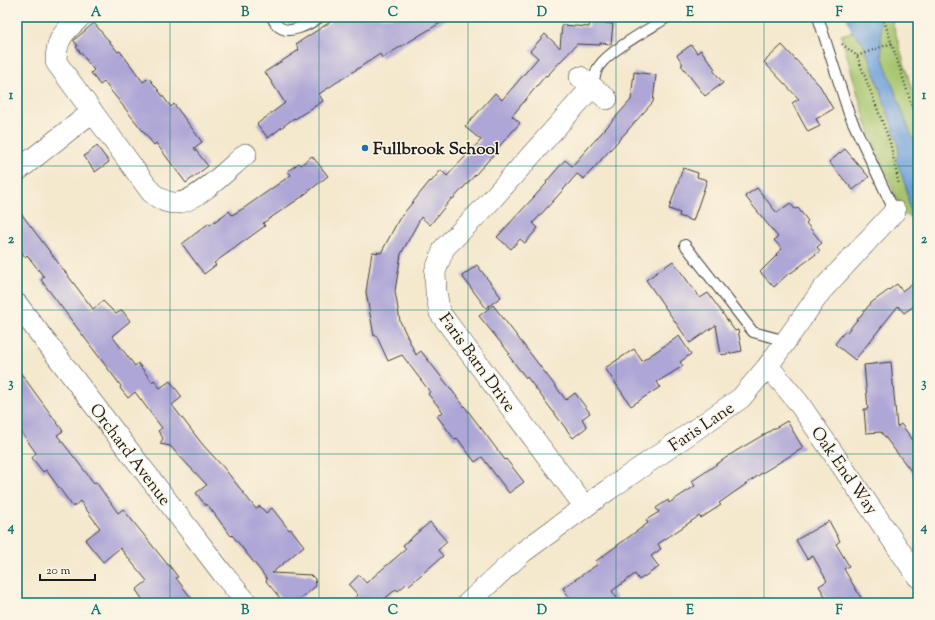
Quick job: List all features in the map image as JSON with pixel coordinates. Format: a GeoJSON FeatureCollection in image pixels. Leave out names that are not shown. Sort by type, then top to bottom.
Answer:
{"type":"FeatureCollection","features":[{"type":"Feature","properties":{"kind":"street"},"geometry":{"type":"LineString","coordinates":[[80,17],[61,36],[56,50],[56,62],[151,192],[161,200],[175,204],[186,202],[203,191],[246,155]]}},
{"type":"Feature","properties":{"kind":"street","name":"Faris Barn Drive"},"geometry":{"type":"LineString","coordinates":[[585,507],[440,313],[436,292],[435,272],[444,248],[485,207],[593,88]]}},
{"type":"Feature","properties":{"kind":"street"},"geometry":{"type":"LineString","coordinates":[[17,171],[92,112]]}},
{"type":"Feature","properties":{"kind":"street","name":"Faris Lane"},"geometry":{"type":"LineString","coordinates":[[468,603],[523,552],[742,398],[768,366],[822,290],[896,211]]}},
{"type":"Feature","properties":{"kind":"street","name":"Orchard Avenue"},"geometry":{"type":"LineString","coordinates":[[17,304],[247,603]]}},
{"type":"Feature","properties":{"kind":"street","name":"Oak End Way"},"geometry":{"type":"LineString","coordinates":[[768,366],[798,402],[918,577]]}},
{"type":"Feature","properties":{"kind":"lane"},"geometry":{"type":"LineString","coordinates":[[272,17],[277,26],[288,30],[311,23],[320,17]]}},
{"type":"Feature","properties":{"kind":"lane"},"geometry":{"type":"LineString","coordinates":[[593,88],[598,68],[604,60],[620,47],[668,17]]}},
{"type":"Feature","properties":{"kind":"lane"},"geometry":{"type":"LineString","coordinates":[[818,17],[849,114],[892,206],[896,211]]}},
{"type":"Feature","properties":{"kind":"lane"},"geometry":{"type":"LineString","coordinates":[[685,245],[753,332],[786,341]]}},
{"type":"Feature","properties":{"kind":"path"},"geometry":{"type":"LineString","coordinates":[[883,17],[918,124]]}},
{"type":"Feature","properties":{"kind":"path"},"geometry":{"type":"LineString","coordinates":[[892,43],[858,56],[890,142],[903,204],[896,211]]}},
{"type":"Feature","properties":{"kind":"green space"},"geometry":{"type":"Polygon","coordinates":[[[880,17],[891,17],[918,111],[918,147],[911,135],[882,56],[880,17]]]}},
{"type":"Feature","properties":{"kind":"green space"},"geometry":{"type":"Polygon","coordinates":[[[852,32],[862,41],[870,60],[897,139],[899,153],[896,159],[906,187],[911,217],[903,214],[866,123],[841,35],[852,32]]]}},
{"type":"Feature","properties":{"kind":"water"},"geometry":{"type":"Polygon","coordinates":[[[847,17],[880,17],[882,56],[911,135],[918,147],[918,233],[911,217],[906,187],[896,159],[899,153],[897,139],[870,60],[862,41],[852,32],[847,17]]]}},
{"type":"Feature","properties":{"kind":"building"},"geometry":{"type":"Polygon","coordinates":[[[338,17],[450,17],[382,58],[380,54],[319,94],[323,101],[295,119],[294,118],[268,138],[257,124],[285,103],[265,72],[299,50],[296,44],[338,17]]]}},
{"type":"Feature","properties":{"kind":"building"},"geometry":{"type":"Polygon","coordinates":[[[590,21],[613,24],[611,44],[577,44],[547,76],[546,75],[512,116],[520,123],[496,150],[497,151],[453,199],[452,198],[430,225],[421,217],[401,254],[395,291],[400,321],[416,355],[421,351],[505,460],[506,459],[524,482],[509,493],[482,457],[475,462],[457,438],[455,440],[437,416],[443,412],[428,394],[430,392],[402,355],[388,361],[376,335],[374,336],[366,292],[372,252],[381,253],[399,219],[430,181],[431,182],[441,170],[447,176],[481,140],[465,127],[495,93],[502,100],[538,58],[530,51],[545,34],[560,48],[562,25],[589,27],[590,21]]]}},
{"type":"Feature","properties":{"kind":"building"},"geometry":{"type":"Polygon","coordinates":[[[94,23],[118,52],[120,51],[143,82],[149,78],[171,107],[174,104],[202,142],[194,148],[208,166],[186,183],[156,143],[154,145],[104,82],[100,85],[91,73],[94,70],[76,47],[78,46],[74,40],[94,23]]]}},
{"type":"Feature","properties":{"kind":"building"},"geometry":{"type":"Polygon","coordinates":[[[691,45],[697,53],[701,50],[723,83],[705,96],[681,65],[683,64],[677,55],[691,45]]]}},
{"type":"Feature","properties":{"kind":"building"},"geometry":{"type":"Polygon","coordinates":[[[782,45],[820,86],[833,109],[816,119],[820,126],[808,132],[792,103],[799,99],[764,62],[782,45]]]}},
{"type":"Feature","properties":{"kind":"building"},"geometry":{"type":"Polygon","coordinates":[[[634,72],[656,75],[653,102],[584,179],[577,174],[533,223],[538,228],[525,243],[520,239],[511,249],[497,237],[547,183],[546,182],[565,160],[572,166],[631,100],[634,72]]]}},
{"type":"Feature","properties":{"kind":"building"},"geometry":{"type":"Polygon","coordinates":[[[97,146],[109,162],[95,172],[84,156],[97,146]]]}},
{"type":"Feature","properties":{"kind":"building"},"geometry":{"type":"Polygon","coordinates":[[[845,149],[869,177],[853,190],[829,162],[845,149]]]}},
{"type":"Feature","properties":{"kind":"building"},"geometry":{"type":"Polygon","coordinates":[[[312,156],[328,176],[300,198],[263,223],[265,226],[214,263],[216,265],[204,274],[182,244],[209,223],[210,225],[229,211],[232,215],[244,208],[291,175],[288,171],[299,163],[301,165],[312,156]]]}},
{"type":"Feature","properties":{"kind":"building"},"geometry":{"type":"Polygon","coordinates":[[[683,168],[698,173],[697,177],[707,180],[693,221],[679,216],[680,213],[669,209],[683,168]]]}},
{"type":"Feature","properties":{"kind":"building"},"geometry":{"type":"Polygon","coordinates":[[[757,188],[777,213],[790,203],[795,209],[798,208],[808,221],[806,223],[822,243],[817,247],[820,251],[791,273],[790,272],[774,287],[760,272],[782,249],[774,240],[778,237],[745,196],[757,188]]]}},
{"type":"Feature","properties":{"kind":"building"},"geometry":{"type":"Polygon","coordinates":[[[17,208],[93,309],[103,301],[116,314],[122,310],[130,321],[112,336],[135,366],[138,363],[152,382],[154,380],[160,388],[170,381],[182,397],[172,405],[203,445],[224,468],[256,509],[260,506],[266,513],[272,508],[304,546],[272,573],[311,575],[315,579],[316,586],[295,603],[284,603],[266,581],[267,579],[232,535],[231,536],[207,504],[206,506],[196,493],[207,485],[170,446],[160,444],[163,438],[158,431],[162,428],[135,392],[128,398],[120,388],[121,386],[41,280],[44,277],[27,255],[25,257],[17,246],[17,208]]]}},
{"type":"Feature","properties":{"kind":"building"},"geometry":{"type":"Polygon","coordinates":[[[673,261],[700,298],[708,293],[735,331],[738,330],[742,351],[721,355],[716,325],[690,343],[646,280],[673,261]]]}},
{"type":"Feature","properties":{"kind":"building"},"geometry":{"type":"Polygon","coordinates":[[[477,265],[501,297],[486,308],[462,276],[477,265]]]}},
{"type":"Feature","properties":{"kind":"building"},"geometry":{"type":"Polygon","coordinates":[[[918,279],[918,303],[904,313],[898,306],[855,360],[835,344],[871,303],[897,284],[902,291],[918,279]]]}},
{"type":"Feature","properties":{"kind":"building"},"geometry":{"type":"Polygon","coordinates":[[[493,305],[566,400],[575,393],[590,413],[582,419],[587,427],[573,438],[527,377],[526,378],[508,355],[510,354],[479,316],[493,305]]]}},
{"type":"Feature","properties":{"kind":"building"},"geometry":{"type":"Polygon","coordinates":[[[679,336],[691,354],[680,362],[683,366],[657,382],[660,387],[631,406],[605,368],[634,349],[642,361],[679,336]]]}},
{"type":"Feature","properties":{"kind":"building"},"geometry":{"type":"Polygon","coordinates":[[[891,362],[897,427],[901,424],[918,447],[918,480],[881,432],[866,433],[864,409],[868,409],[864,365],[891,362]]]}},
{"type":"Feature","properties":{"kind":"building"},"geometry":{"type":"Polygon","coordinates":[[[17,368],[63,431],[57,435],[94,483],[96,482],[118,513],[123,509],[169,565],[178,577],[176,578],[195,603],[145,603],[136,590],[147,581],[120,548],[103,562],[85,540],[100,528],[80,501],[73,507],[46,470],[43,472],[32,458],[36,453],[17,426],[17,368]]]}},
{"type":"Feature","properties":{"kind":"building"},"geometry":{"type":"Polygon","coordinates":[[[787,421],[803,448],[762,473],[719,503],[721,505],[701,518],[699,516],[658,544],[661,549],[651,556],[659,567],[639,580],[635,574],[612,591],[620,603],[573,603],[563,588],[598,564],[596,561],[648,523],[646,520],[659,512],[656,508],[668,500],[669,503],[695,486],[692,481],[736,451],[787,421]]]}},
{"type":"Feature","properties":{"kind":"building"},"geometry":{"type":"Polygon","coordinates":[[[829,521],[840,541],[836,544],[849,566],[844,569],[864,603],[829,603],[819,586],[827,581],[813,556],[807,559],[796,540],[829,521]]]}},
{"type":"Feature","properties":{"kind":"building"},"geometry":{"type":"Polygon","coordinates":[[[430,522],[447,542],[438,550],[443,556],[408,586],[406,584],[398,591],[396,589],[380,603],[350,603],[358,595],[349,585],[359,575],[366,583],[406,549],[403,545],[430,522]]]}},
{"type":"Feature","properties":{"kind":"place","name":"Fullbrook School"},"geometry":{"type":"Point","coordinates":[365,148]}}]}
